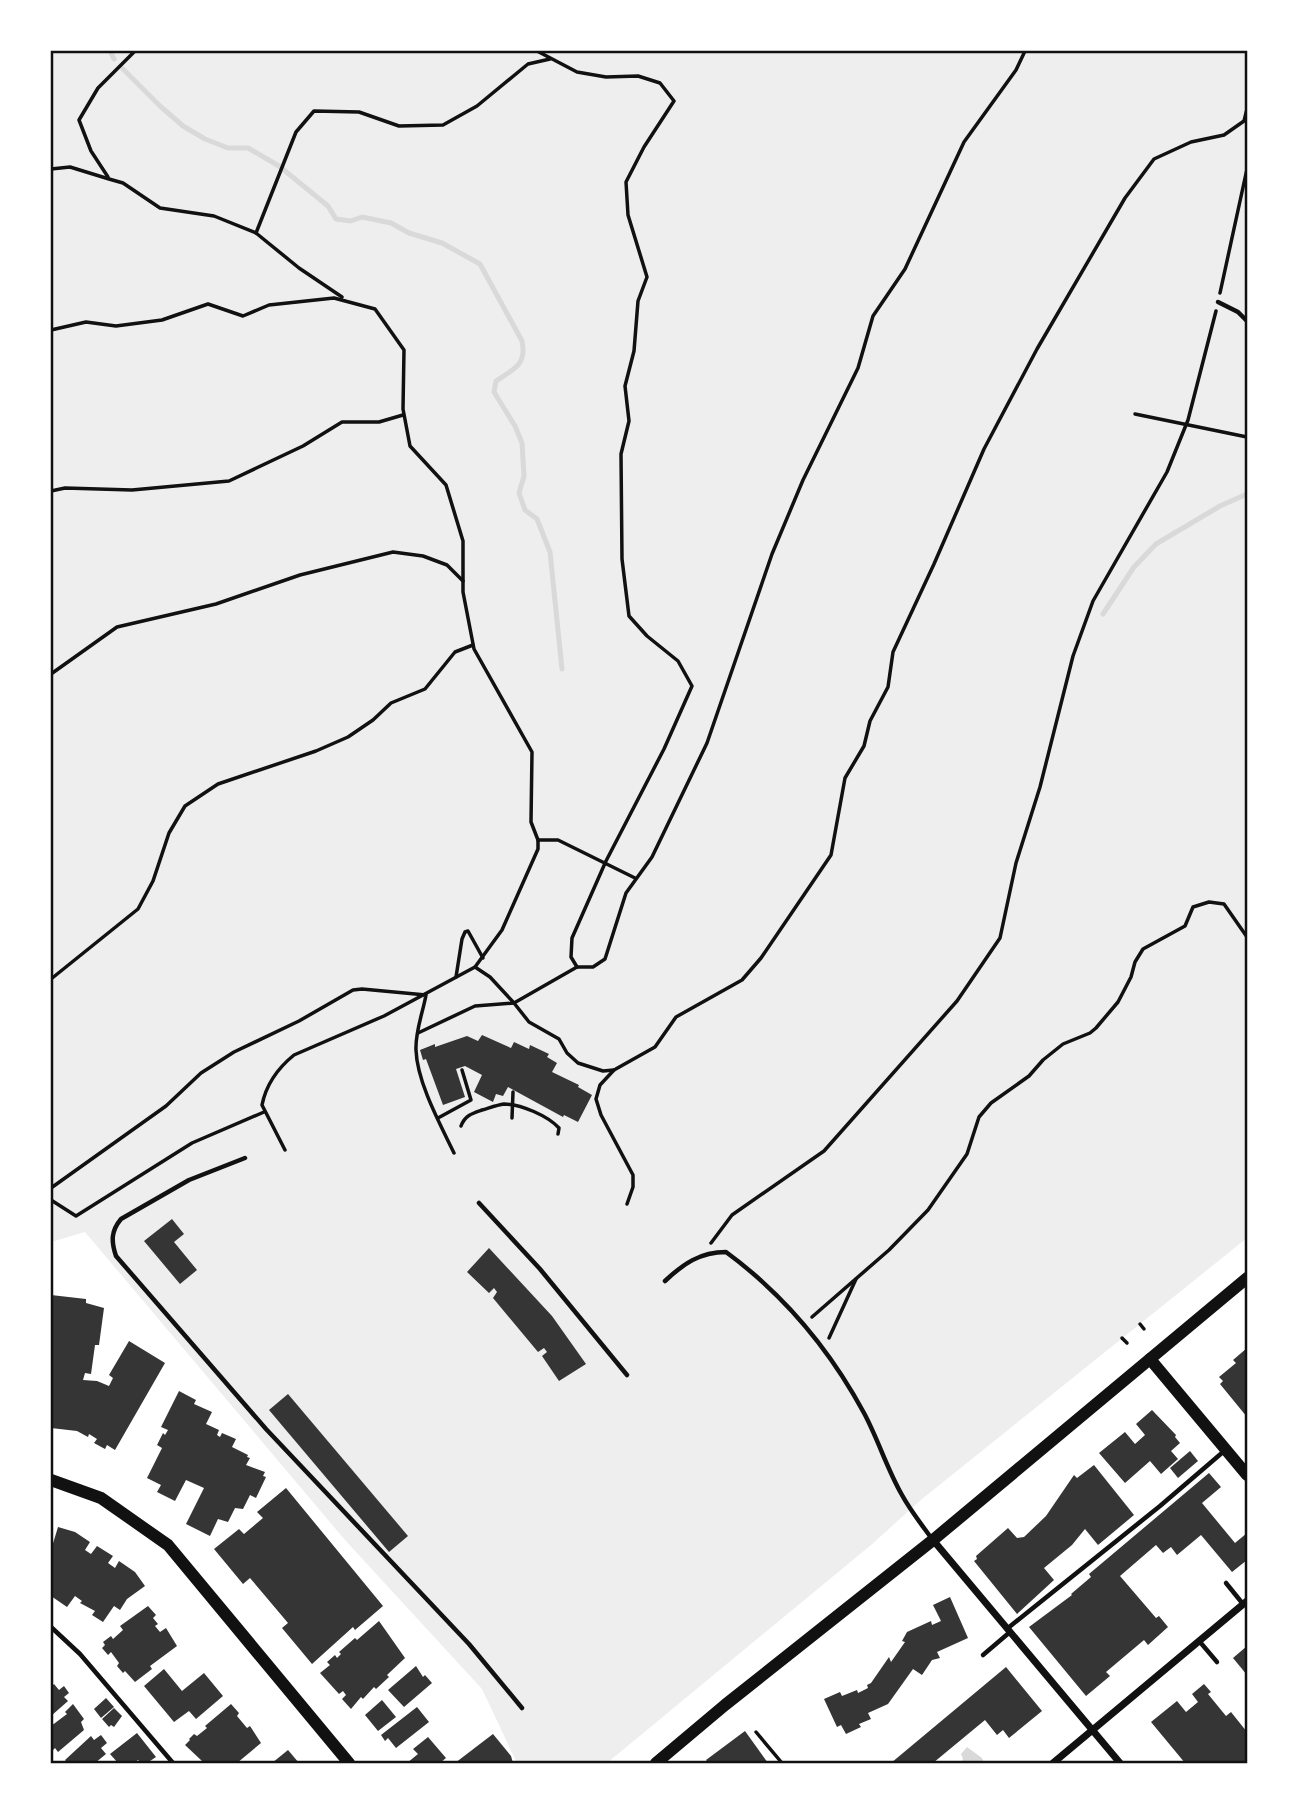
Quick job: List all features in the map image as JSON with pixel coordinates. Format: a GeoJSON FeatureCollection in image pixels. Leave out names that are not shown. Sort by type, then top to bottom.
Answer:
{"type":"FeatureCollection","features":[{"type":"Feature","properties":{"kind":"main road"},"geometry":{"type":"LineString","coordinates":[[656,1763],[933,1539],[1247,1279]]}},
{"type":"Feature","properties":{"kind":"main road"},"geometry":{"type":"LineString","coordinates":[[1150,1359],[1247,1475]]}},
{"type":"Feature","properties":{"kind":"main road"},"geometry":{"type":"LineString","coordinates":[[51,1479],[101,1499],[168,1545],[349,1763]]}},
{"type":"Feature","properties":{"kind":"street"},"geometry":{"type":"LineString","coordinates":[[933,1539],[1120,1763]]}},
{"type":"Feature","properties":{"kind":"street"},"geometry":{"type":"LineString","coordinates":[[1053,1763],[1245,1602]]}},
{"type":"Feature","properties":{"kind":"lane"},"geometry":{"type":"LineString","coordinates":[[1218,302],[1238,312],[1247,321]]}},
{"type":"Feature","properties":{"kind":"lane"},"geometry":{"type":"LineString","coordinates":[[244,1158],[189,1180],[121,1219],[112,1240],[116,1256],[266,1429],[469,1644],[522,1708]]}},
{"type":"Feature","properties":{"kind":"lane"},"geometry":{"type":"LineString","coordinates":[[480,1203],[540,1269],[627,1375]]}},
{"type":"Feature","properties":{"kind":"lane"},"geometry":{"type":"LineString","coordinates":[[664,1281],[692,1259],[712,1252],[726,1252],[768,1287],[804,1323],[851,1390],[902,1495],[933,1539]]}},
{"type":"Feature","properties":{"kind":"lane"},"geometry":{"type":"LineString","coordinates":[[983,1655],[1009,1630],[1225,1450]]}},
{"type":"Feature","properties":{"kind":"lane"},"geometry":{"type":"LineString","coordinates":[[1226,1583],[1245,1602]]}},
{"type":"Feature","properties":{"kind":"lane"},"geometry":{"type":"LineString","coordinates":[[51,1627],[80,1654],[173,1763]]}},
{"type":"Feature","properties":{"kind":"lane"},"geometry":{"type":"LineString","coordinates":[[1199,1641],[1217,1662]]}},
{"type":"Feature","properties":{"kind":"path"},"geometry":{"type":"LineString","coordinates":[[109,178],[91,151],[79,120],[98,88],[135,51]]}},
{"type":"Feature","properties":{"kind":"path"},"geometry":{"type":"LineString","coordinates":[[537,51],[578,72],[606,77],[638,76],[660,83],[674,101],[644,147],[626,183],[628,215],[647,277],[638,301],[634,351],[625,386],[629,421],[621,454],[622,559],[629,616],[647,636],[678,661],[692,687],[664,749],[606,862],[572,938],[571,957],[577,967]]}},
{"type":"Feature","properties":{"kind":"path"},"geometry":{"type":"LineString","coordinates":[[418,1033],[475,1006],[514,1003],[577,967],[593,967],[606,958],[626,893],[652,857],[707,743],[772,554],[803,480],[858,368],[873,316],[905,269],[964,142],[1016,70],[1025,51]]}},
{"type":"Feature","properties":{"kind":"path"},"geometry":{"type":"LineString","coordinates":[[256,233],[296,132],[314,111],[359,112],[398,127],[443,125],[477,106],[528,64],[552,59]]}},
{"type":"Feature","properties":{"kind":"path"},"geometry":{"type":"LineString","coordinates":[[627,1204],[633,1187],[633,1175],[601,1115],[596,1098],[603,1080],[614,1070],[655,1047],[676,1017],[742,980],[761,958],[831,855],[845,778],[864,746],[870,721],[888,687],[893,652],[984,449],[1037,349],[1125,198],[1154,159],[1191,142],[1224,135],[1244,121],[1247,109]]}},
{"type":"Feature","properties":{"kind":"path"},"geometry":{"type":"LineString","coordinates":[[51,169],[70,167],[109,178],[122,183],[160,208],[214,216],[256,233],[299,268],[346,300]]}},
{"type":"Feature","properties":{"kind":"path"},"geometry":{"type":"LineString","coordinates":[[710,1244],[732,1215],[824,1151],[957,1001],[1000,938],[1016,863],[1040,787],[1073,656],[1089,612],[1124,544],[1167,472],[1186,424],[1208,349],[1247,169]]}},
{"type":"Feature","properties":{"kind":"path"},"geometry":{"type":"LineString","coordinates":[[51,330],[86,322],[116,326],[163,320],[208,304],[243,316],[269,305],[334,298],[374,309],[404,350],[404,415],[410,446],[446,485],[463,541],[463,581],[473,645],[532,752],[531,822],[538,840],[538,849],[509,916],[483,958],[475,967],[426,995],[294,1055],[280,1068],[267,1088],[262,1105],[285,1150]]}},
{"type":"Feature","properties":{"kind":"path"},"geometry":{"type":"LineString","coordinates":[[1135,414],[1247,437]]}},
{"type":"Feature","properties":{"kind":"path"},"geometry":{"type":"LineString","coordinates":[[51,491],[65,488],[132,490],[229,481],[303,446],[342,422],[379,422],[404,415]]}},
{"type":"Feature","properties":{"kind":"path"},"geometry":{"type":"LineString","coordinates":[[51,674],[117,627],[216,604],[300,575],[393,552],[422,556],[447,565],[463,581]]}},
{"type":"Feature","properties":{"kind":"path"},"geometry":{"type":"LineString","coordinates":[[51,979],[138,909],[153,881],[169,833],[185,806],[218,784],[316,751],[348,737],[391,704],[425,690],[455,652],[473,645]]}},
{"type":"Feature","properties":{"kind":"path"},"geometry":{"type":"LineString","coordinates":[[538,840],[558,839],[635,878]]}},
{"type":"Feature","properties":{"kind":"path"},"geometry":{"type":"LineString","coordinates":[[814,1314],[914,1225],[941,1194],[967,1154],[979,1117],[990,1103],[1030,1076],[1043,1060],[1063,1044],[1097,1028],[1118,1002],[1143,949],[1185,926],[1193,907],[1209,902],[1224,904],[1247,937]]}},
{"type":"Feature","properties":{"kind":"path"},"geometry":{"type":"LineString","coordinates":[[456,977],[465,932],[468,931],[472,935],[483,958]]}},
{"type":"Feature","properties":{"kind":"path"},"geometry":{"type":"LineString","coordinates":[[475,967],[490,977],[529,1022],[559,1039],[572,1059],[603,1071],[614,1070]]}},
{"type":"Feature","properties":{"kind":"path"},"geometry":{"type":"LineString","coordinates":[[51,1188],[166,1106],[201,1073],[234,1052],[299,1021],[353,990],[382,989],[426,995]]}},
{"type":"Feature","properties":{"kind":"path"},"geometry":{"type":"LineString","coordinates":[[426,995],[416,1047],[421,1075],[454,1153]]}},
{"type":"Feature","properties":{"kind":"path"},"geometry":{"type":"LineString","coordinates":[[438,1118],[471,1100],[462,1070]]}},
{"type":"Feature","properties":{"kind":"path"},"geometry":{"type":"LineString","coordinates":[[512,1118],[513,1092]]}},
{"type":"Feature","properties":{"kind":"path"},"geometry":{"type":"LineString","coordinates":[[461,1126],[466,1117],[473,1113],[502,1104],[551,1122],[559,1128],[558,1134]]}},
{"type":"Feature","properties":{"kind":"path"},"geometry":{"type":"LineString","coordinates":[[51,1200],[76,1216],[192,1143],[264,1112]]}},
{"type":"Feature","properties":{"kind":"path"},"geometry":{"type":"LineString","coordinates":[[829,1338],[838,1324],[858,1277]]}},
{"type":"Feature","properties":{"kind":"path"},"geometry":{"type":"LineString","coordinates":[[1140,1324],[1144,1329]]}},
{"type":"Feature","properties":{"kind":"path"},"geometry":{"type":"LineString","coordinates":[[1122,1338],[1127,1343]]}},
{"type":"Feature","properties":{"kind":"path"},"geometry":{"type":"LineString","coordinates":[[756,1732],[782,1763]]}},
{"type":"Feature","properties":{"kind":"shaded area"},"geometry":{"type":"Polygon","coordinates":[[[51,51],[1247,51],[1247,1238],[922,1499],[871,1545],[607,1763],[517,1763],[482,1689],[345,1540],[85,1232],[51,1242],[51,51]]]}},
{"type":"Feature","properties":{"kind":"shaded area"},"geometry":{"type":"Polygon","coordinates":[[[967,1747],[982,1758],[984,1763],[961,1763],[961,1754],[967,1747]]]}},
{"type":"Feature","properties":{"kind":"building"},"geometry":{"type":"Polygon","coordinates":[[[482,1035],[511,1048],[514,1042],[529,1049],[530,1045],[549,1054],[547,1057],[557,1063],[552,1072],[579,1085],[578,1087],[592,1095],[578,1122],[564,1115],[563,1117],[508,1087],[503,1096],[496,1094],[493,1102],[474,1092],[482,1075],[465,1066],[456,1069],[465,1097],[443,1105],[420,1050],[467,1036],[478,1041],[482,1035]]]}},
{"type":"Feature","properties":{"kind":"building"},"geometry":{"type":"Polygon","coordinates":[[[172,1219],[184,1234],[174,1242],[197,1270],[180,1284],[144,1241],[172,1219]]]}},
{"type":"Feature","properties":{"kind":"building"},"geometry":{"type":"Polygon","coordinates":[[[489,1248],[552,1316],[586,1364],[559,1381],[542,1356],[547,1352],[544,1348],[538,1352],[493,1298],[497,1292],[494,1288],[489,1293],[467,1272],[489,1248]]]}},
{"type":"Feature","properties":{"kind":"building"},"geometry":{"type":"Polygon","coordinates":[[[51,1295],[86,1299],[86,1303],[104,1308],[99,1345],[95,1345],[91,1374],[85,1373],[83,1380],[97,1381],[109,1386],[113,1378],[109,1375],[129,1341],[165,1363],[115,1450],[107,1445],[105,1449],[94,1443],[97,1439],[89,1434],[88,1437],[77,1431],[51,1428],[51,1295]]]}},
{"type":"Feature","properties":{"kind":"building"},"geometry":{"type":"Polygon","coordinates":[[[1247,1348],[1247,1417],[1220,1384],[1223,1381],[1219,1377],[1236,1363],[1233,1360],[1247,1348]]]}},
{"type":"Feature","properties":{"kind":"building"},"geometry":{"type":"Polygon","coordinates":[[[179,1391],[196,1400],[194,1404],[212,1412],[206,1424],[219,1430],[217,1435],[220,1437],[222,1433],[236,1439],[232,1447],[248,1455],[250,1458],[246,1465],[265,1472],[263,1476],[266,1477],[256,1498],[250,1495],[243,1509],[235,1508],[228,1522],[218,1519],[210,1536],[186,1524],[204,1488],[186,1480],[175,1501],[157,1492],[161,1485],[147,1478],[162,1448],[157,1445],[163,1433],[165,1435],[168,1430],[161,1427],[179,1391]]]}},
{"type":"Feature","properties":{"kind":"building"},"geometry":{"type":"Polygon","coordinates":[[[288,1394],[408,1536],[389,1552],[269,1410],[288,1394]]]}},
{"type":"Feature","properties":{"kind":"building"},"geometry":{"type":"Polygon","coordinates":[[[1152,1410],[1176,1435],[1180,1443],[1171,1451],[1178,1459],[1161,1474],[1150,1461],[1125,1483],[1099,1453],[1125,1432],[1135,1444],[1145,1435],[1136,1424],[1152,1410]]]}},
{"type":"Feature","properties":{"kind":"building"},"geometry":{"type":"Polygon","coordinates":[[[1190,1451],[1198,1461],[1178,1478],[1170,1468],[1190,1451]]]}},
{"type":"Feature","properties":{"kind":"building"},"geometry":{"type":"Polygon","coordinates":[[[1094,1465],[1134,1515],[1098,1545],[1085,1529],[1072,1545],[1044,1568],[1054,1580],[1017,1614],[974,1561],[976,1556],[1008,1528],[1017,1538],[1024,1537],[1046,1516],[1074,1475],[1077,1478],[1094,1465]]]}},
{"type":"Feature","properties":{"kind":"building"},"geometry":{"type":"Polygon","coordinates":[[[1209,1473],[1221,1487],[1202,1503],[1235,1543],[1247,1533],[1247,1560],[1232,1572],[1201,1535],[1177,1555],[1171,1547],[1163,1553],[1156,1545],[1120,1576],[1156,1618],[1159,1616],[1168,1627],[1148,1645],[1144,1640],[1106,1672],[1110,1676],[1086,1696],[1029,1627],[1072,1595],[1091,1577],[1089,1574],[1209,1473]]]}},
{"type":"Feature","properties":{"kind":"building"},"geometry":{"type":"Polygon","coordinates":[[[286,1488],[383,1606],[355,1630],[353,1627],[312,1664],[282,1628],[288,1623],[250,1578],[243,1584],[214,1549],[239,1529],[244,1534],[263,1518],[257,1512],[286,1488]]]}},
{"type":"Feature","properties":{"kind":"building"},"geometry":{"type":"Polygon","coordinates":[[[58,1527],[75,1532],[90,1542],[85,1550],[91,1554],[97,1546],[113,1556],[108,1563],[115,1568],[119,1561],[135,1572],[145,1586],[127,1599],[120,1610],[114,1606],[103,1622],[92,1615],[95,1611],[80,1603],[82,1601],[75,1596],[67,1607],[51,1596],[51,1550],[58,1527]]]}},
{"type":"Feature","properties":{"kind":"building"},"geometry":{"type":"Polygon","coordinates":[[[950,1597],[968,1638],[937,1652],[940,1658],[932,1660],[922,1675],[913,1669],[888,1704],[868,1713],[871,1719],[859,1724],[861,1727],[846,1734],[841,1725],[837,1727],[824,1699],[840,1692],[842,1696],[868,1688],[867,1685],[889,1657],[891,1662],[905,1642],[902,1641],[907,1632],[931,1621],[932,1625],[941,1621],[933,1605],[950,1597]]]}},
{"type":"Feature","properties":{"kind":"building"},"geometry":{"type":"Polygon","coordinates":[[[148,1606],[156,1615],[153,1618],[158,1624],[155,1626],[160,1632],[166,1628],[177,1646],[150,1666],[152,1669],[135,1682],[117,1666],[119,1663],[111,1652],[108,1655],[102,1648],[105,1645],[103,1642],[111,1636],[113,1639],[123,1630],[120,1626],[148,1606]]]}},
{"type":"Feature","properties":{"kind":"building"},"geometry":{"type":"Polygon","coordinates":[[[379,1621],[405,1658],[387,1675],[389,1677],[363,1699],[361,1697],[351,1709],[342,1699],[346,1695],[343,1691],[339,1694],[320,1673],[330,1665],[327,1662],[335,1655],[337,1658],[341,1654],[339,1652],[379,1621]]]}},
{"type":"Feature","properties":{"kind":"building"},"geometry":{"type":"Polygon","coordinates":[[[1247,1646],[1247,1675],[1233,1658],[1247,1646]]]}},
{"type":"Feature","properties":{"kind":"building"},"geometry":{"type":"Polygon","coordinates":[[[416,1666],[423,1677],[425,1675],[432,1683],[404,1707],[388,1690],[416,1666]]]}},
{"type":"Feature","properties":{"kind":"building"},"geometry":{"type":"Polygon","coordinates":[[[1006,1667],[1042,1711],[1009,1738],[1003,1730],[997,1735],[985,1720],[933,1763],[891,1763],[1006,1667]]]}},
{"type":"Feature","properties":{"kind":"building"},"geometry":{"type":"Polygon","coordinates":[[[164,1669],[182,1691],[204,1673],[223,1696],[196,1719],[189,1711],[174,1722],[144,1686],[164,1669]]]}},
{"type":"Feature","properties":{"kind":"building"},"geometry":{"type":"Polygon","coordinates":[[[54,1684],[59,1690],[64,1686],[69,1693],[64,1697],[68,1701],[51,1716],[51,1687],[54,1684]]]}},
{"type":"Feature","properties":{"kind":"building"},"geometry":{"type":"Polygon","coordinates":[[[1204,1684],[1211,1692],[1208,1694],[1226,1716],[1231,1712],[1247,1732],[1246,1763],[1185,1763],[1151,1722],[1177,1701],[1186,1712],[1198,1702],[1192,1694],[1204,1684]]]}},
{"type":"Feature","properties":{"kind":"building"},"geometry":{"type":"Polygon","coordinates":[[[106,1698],[114,1707],[101,1718],[94,1709],[106,1698]]]}},
{"type":"Feature","properties":{"kind":"building"},"geometry":{"type":"Polygon","coordinates":[[[382,1700],[396,1717],[378,1731],[365,1715],[382,1700]]]}},
{"type":"Feature","properties":{"kind":"building"},"geometry":{"type":"Polygon","coordinates":[[[73,1704],[84,1719],[81,1722],[84,1730],[58,1752],[55,1748],[51,1752],[51,1726],[67,1714],[65,1712],[73,1704]]]}},
{"type":"Feature","properties":{"kind":"building"},"geometry":{"type":"Polygon","coordinates":[[[231,1704],[239,1713],[237,1716],[247,1728],[250,1726],[261,1743],[237,1763],[199,1763],[202,1761],[185,1745],[194,1734],[197,1736],[207,1728],[205,1726],[231,1704]]]}},
{"type":"Feature","properties":{"kind":"building"},"geometry":{"type":"Polygon","coordinates":[[[417,1707],[429,1722],[396,1748],[388,1738],[385,1741],[381,1735],[417,1707]]]}},
{"type":"Feature","properties":{"kind":"building"},"geometry":{"type":"Polygon","coordinates":[[[114,1708],[122,1716],[114,1727],[109,1727],[102,1719],[114,1708]]]}},
{"type":"Feature","properties":{"kind":"building"},"geometry":{"type":"Polygon","coordinates":[[[745,1731],[768,1763],[708,1763],[706,1760],[745,1731]]]}},
{"type":"Feature","properties":{"kind":"building"},"geometry":{"type":"Polygon","coordinates":[[[137,1733],[156,1757],[147,1763],[138,1760],[134,1763],[118,1763],[110,1754],[137,1733]]]}},
{"type":"Feature","properties":{"kind":"building"},"geometry":{"type":"Polygon","coordinates":[[[493,1734],[511,1756],[513,1763],[455,1763],[493,1734]]]}},
{"type":"Feature","properties":{"kind":"building"},"geometry":{"type":"Polygon","coordinates":[[[101,1735],[107,1743],[101,1748],[106,1754],[95,1763],[67,1763],[65,1760],[91,1736],[94,1740],[101,1735]]]}},
{"type":"Feature","properties":{"kind":"building"},"geometry":{"type":"Polygon","coordinates":[[[428,1737],[446,1758],[440,1763],[407,1763],[418,1754],[413,1749],[428,1737]]]}},
{"type":"Feature","properties":{"kind":"building"},"geometry":{"type":"Polygon","coordinates":[[[288,1750],[299,1763],[272,1763],[288,1750]]]}},
{"type":"Feature","properties":{"kind":"waterway"},"geometry":{"type":"LineString","coordinates":[[110,51],[114,59]]}},
{"type":"Feature","properties":{"kind":"waterway"},"geometry":{"type":"LineString","coordinates":[[123,69],[183,126],[228,148],[248,148],[279,166],[328,206],[336,219],[351,221],[362,217],[391,223],[409,233],[442,243],[480,264],[522,341],[521,361],[496,381],[494,392],[522,443],[524,476],[519,493],[525,510],[537,519],[550,552],[562,669]]}},
{"type":"Feature","properties":{"kind":"waterway"},"geometry":{"type":"LineString","coordinates":[[1103,614],[1134,567],[1156,544],[1220,506],[1247,494]]}}]}
